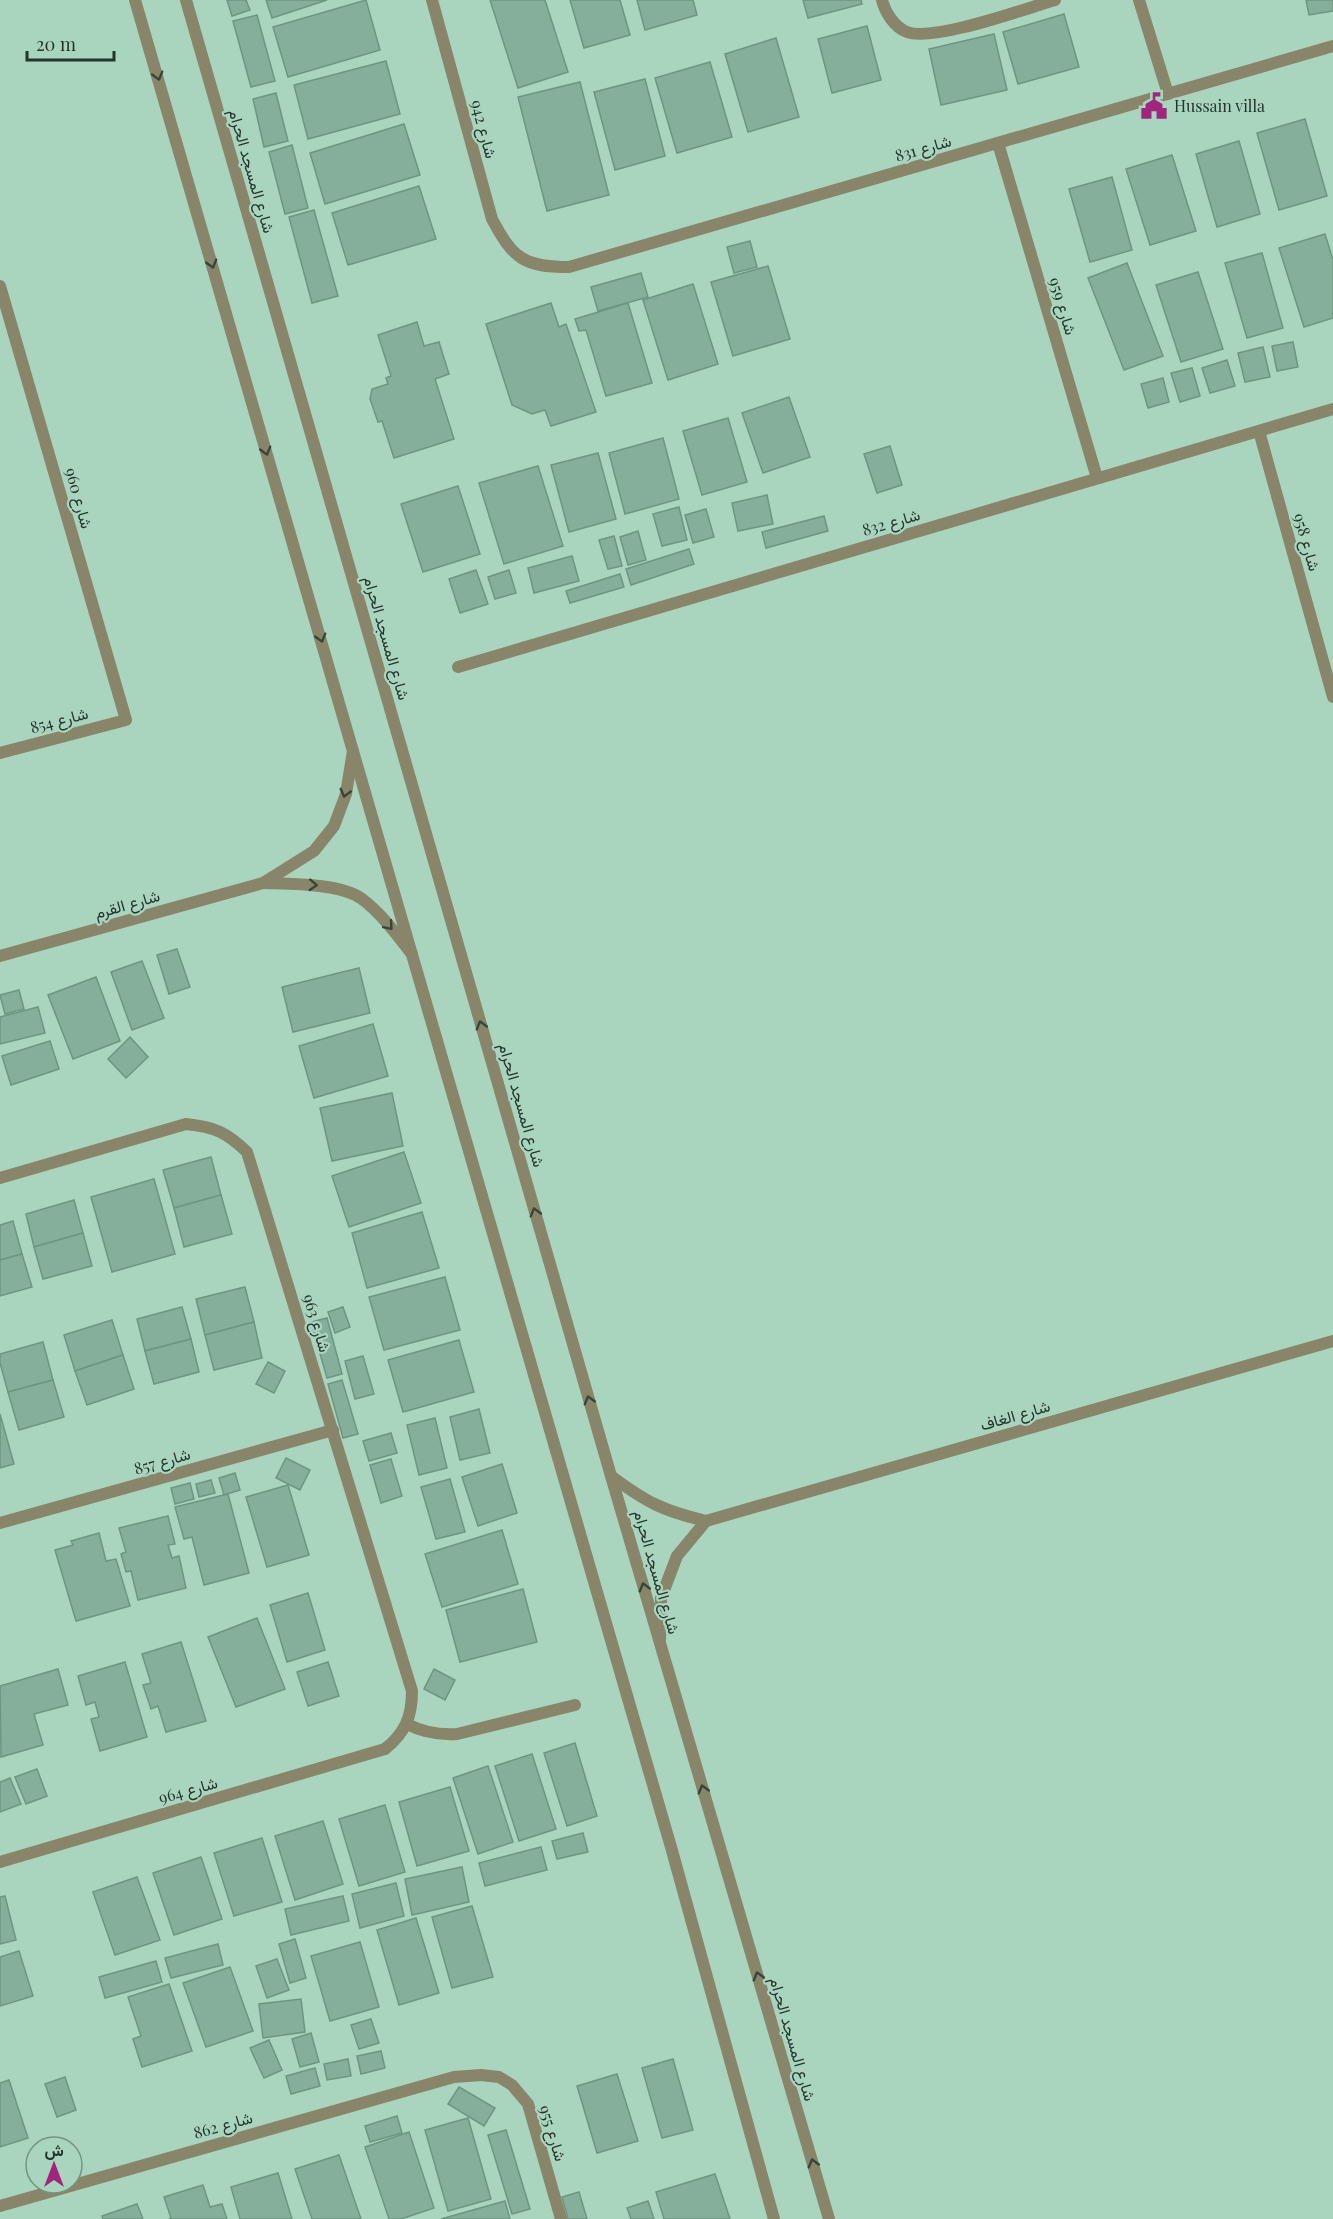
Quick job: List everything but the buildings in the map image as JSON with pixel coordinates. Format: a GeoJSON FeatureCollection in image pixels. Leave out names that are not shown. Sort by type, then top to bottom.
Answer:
{"type":"FeatureCollection","features":[{"type":"Feature","properties":{"kind":"street"},"geometry":{"type":"LineString","coordinates":[[135,0],[671,1847],[774,2219]]}},
{"type":"Feature","properties":{"kind":"street","name":"شارع المسجد الحرام"},"geometry":{"type":"LineString","coordinates":[[186,0],[611,1476],[829,2219]]}},
{"type":"Feature","properties":{"kind":"street","name":"شارع 942"},"geometry":{"type":"LineString","coordinates":[[432,0],[492,219],[506,244],[521,259]]}},
{"type":"Feature","properties":{"kind":"street"},"geometry":{"type":"LineString","coordinates":[[882,0],[884,8],[894,23],[905,32],[922,35],[943,32],[1055,0]]}},
{"type":"Feature","properties":{"kind":"street"},"geometry":{"type":"LineString","coordinates":[[1139,0],[1168,94]]}},
{"type":"Feature","properties":{"kind":"street","name":"شارع 831"},"geometry":{"type":"LineString","coordinates":[[521,259],[543,267],[569,267],[1333,46]]}},
{"type":"Feature","properties":{"kind":"street","name":"شارع 959"},"geometry":{"type":"LineString","coordinates":[[998,143],[1097,478]]}},
{"type":"Feature","properties":{"kind":"street","name":"شارع 960"},"geometry":{"type":"LineString","coordinates":[[0,286],[126,720]]}},
{"type":"Feature","properties":{"kind":"street","name":"شارع 832"},"geometry":{"type":"LineString","coordinates":[[458,667],[1333,409]]}},
{"type":"Feature","properties":{"kind":"street","name":"شارع 958"},"geometry":{"type":"LineString","coordinates":[[1259,431],[1333,697]]}},
{"type":"Feature","properties":{"kind":"street","name":"شارع 854"},"geometry":{"type":"LineString","coordinates":[[0,753],[126,720]]}},
{"type":"Feature","properties":{"kind":"street","name":"شارع القرم"},"geometry":{"type":"LineString","coordinates":[[0,956],[263,883],[314,851],[334,825],[346,794],[353,751]]}},
{"type":"Feature","properties":{"kind":"street","name":"شارع القرم"},"geometry":{"type":"LineString","coordinates":[[263,883],[326,886],[360,897],[387,923],[414,957]]}},
{"type":"Feature","properties":{"kind":"street","name":"شارع 963"},"geometry":{"type":"LineString","coordinates":[[0,1178],[186,1124],[209,1126],[230,1136],[247,1152],[412,1691],[412,1708],[407,1724]]}},
{"type":"Feature","properties":{"kind":"street","name":"شارع الغاف"},"geometry":{"type":"LineString","coordinates":[[611,1476],[639,1497],[672,1513],[706,1521],[1333,1341]]}},
{"type":"Feature","properties":{"kind":"street","name":"شارع 857"},"geometry":{"type":"LineString","coordinates":[[0,1523],[333,1430]]}},
{"type":"Feature","properties":{"kind":"street"},"geometry":{"type":"LineString","coordinates":[[660,1643],[661,1598],[677,1556],[706,1521]]}},
{"type":"Feature","properties":{"kind":"street"},"geometry":{"type":"LineString","coordinates":[[407,1724],[420,1731],[440,1735],[457,1734],[575,1706]]}},
{"type":"Feature","properties":{"kind":"street","name":"شارع 964"},"geometry":{"type":"LineString","coordinates":[[0,1862],[385,1749],[398,1738],[407,1724]]}},
{"type":"Feature","properties":{"kind":"street","name":"شارع 955"},"geometry":{"type":"LineString","coordinates":[[454,2077],[482,2074],[499,2077],[512,2085],[528,2104],[561,2219]]}},
{"type":"Feature","properties":{"kind":"street","name":"شارع 862"},"geometry":{"type":"LineString","coordinates":[[0,2206],[454,2077]]}},
{"type":"Feature","properties":{"kind":"place","name":"Hussain villa"},"geometry":{"type":"Point","coordinates":[1154,106]}}]}
